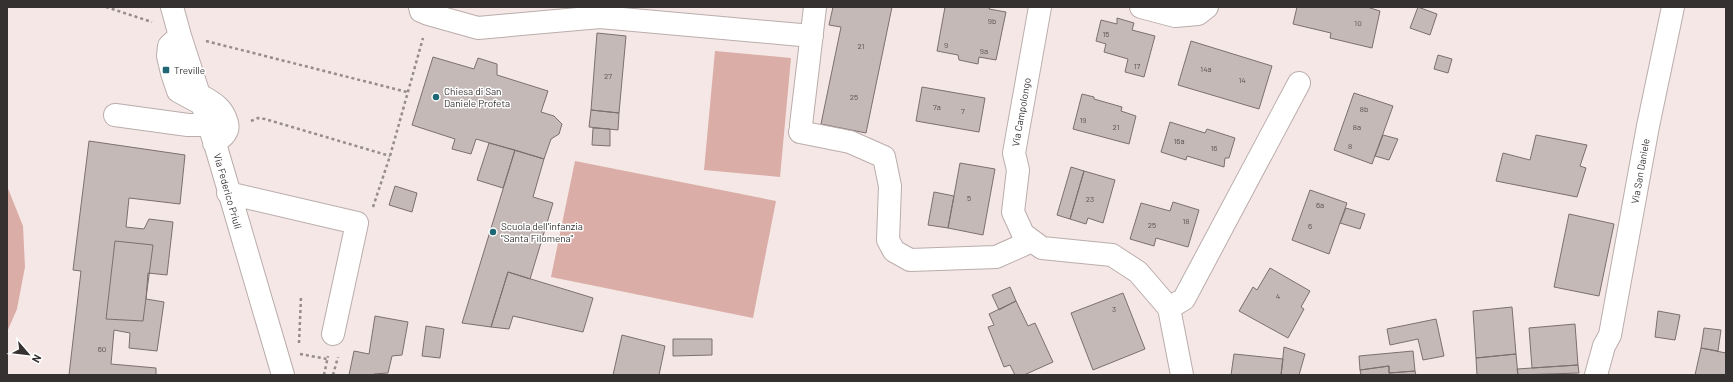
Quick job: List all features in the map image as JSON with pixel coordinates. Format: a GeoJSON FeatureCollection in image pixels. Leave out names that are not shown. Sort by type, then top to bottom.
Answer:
{"type":"FeatureCollection","features":[{"type":"Feature","properties":{"kind":"street","name":"Via Federico Priuli"},"geometry":{"type":"LineString","coordinates":[[172,7],[180,36],[169,46],[168,56],[172,73],[178,91],[200,99],[283,375]]}},
{"type":"Feature","properties":{"kind":"street"},"geometry":{"type":"LineString","coordinates":[[420,7],[428,14],[478,28],[600,12],[812,36]]}},
{"type":"Feature","properties":{"kind":"street"},"geometry":{"type":"LineString","coordinates":[[815,7],[800,129],[850,142],[884,158],[890,186],[888,240],[894,251],[910,260],[996,257],[1032,241]]}},
{"type":"Feature","properties":{"kind":"street","name":"Via Campolongo"},"geometry":{"type":"LineString","coordinates":[[1040,7],[1014,153],[1018,170],[1013,212],[1023,234],[1042,248],[1112,256],[1138,272],[1170,308]]}},
{"type":"Feature","properties":{"kind":"street"},"geometry":{"type":"LineString","coordinates":[[1141,7],[1174,16],[1198,14],[1207,7]]}},
{"type":"Feature","properties":{"kind":"street","name":"Via San Daniele"},"geometry":{"type":"LineString","coordinates":[[1610,335],[1648,126],[1673,7]]}},
{"type":"Feature","properties":{"kind":"street"},"geometry":{"type":"LineString","coordinates":[[1182,375],[1170,308],[1184,300],[1299,83]]}},
{"type":"Feature","properties":{"kind":"street"},"geometry":{"type":"LineString","coordinates":[[115,115],[188,125],[211,134]]}},
{"type":"Feature","properties":{"kind":"street"},"geometry":{"type":"LineString","coordinates":[[228,193],[357,223],[333,334]]}},
{"type":"Feature","properties":{"kind":"street"},"geometry":{"type":"LineString","coordinates":[[1596,375],[1604,346],[1610,335]]}},
{"type":"Feature","properties":{"kind":"street"},"geometry":{"type":"LineString","coordinates":[[1610,335],[1612,346],[1611,375]]}},
{"type":"Feature","properties":{"kind":"path"},"geometry":{"type":"LineString","coordinates":[[108,7],[159,25]]}},
{"type":"Feature","properties":{"kind":"path"},"geometry":{"type":"LineString","coordinates":[[373,206],[390,156],[422,38]]}},
{"type":"Feature","properties":{"kind":"path"},"geometry":{"type":"LineString","coordinates":[[202,40],[407,92]]}},
{"type":"Feature","properties":{"kind":"path"},"geometry":{"type":"LineString","coordinates":[[245,123],[258,118],[265,119],[390,156]]}},
{"type":"Feature","properties":{"kind":"path"},"geometry":{"type":"LineString","coordinates":[[299,346],[301,297]]}},
{"type":"Feature","properties":{"kind":"path"},"geometry":{"type":"LineString","coordinates":[[299,353],[327,359]]}},
{"type":"Feature","properties":{"kind":"shaded area"},"geometry":{"type":"Polygon","coordinates":[[[715,51],[791,58],[780,177],[704,170],[715,51]]]}},
{"type":"Feature","properties":{"kind":"shaded area"},"geometry":{"type":"Polygon","coordinates":[[[575,161],[776,201],[753,318],[551,277],[575,161]]]}},
{"type":"Feature","properties":{"kind":"shaded area"},"geometry":{"type":"Polygon","coordinates":[[[7,186],[23,226],[25,267],[17,309],[7,332],[7,186]]]}},
{"type":"Feature","properties":{"kind":"building"},"geometry":{"type":"Polygon","coordinates":[[[833,7],[892,7],[866,133],[821,124],[841,27],[829,25],[833,7]]]}},
{"type":"Feature","properties":{"kind":"building"},"geometry":{"type":"Polygon","coordinates":[[[945,7],[990,7],[989,9],[1006,12],[996,60],[979,57],[978,64],[959,60],[958,55],[937,51],[945,7]]]}},
{"type":"Feature","properties":{"kind":"building"},"geometry":{"type":"Polygon","coordinates":[[[1297,7],[1367,7],[1380,11],[1372,48],[1330,38],[1331,33],[1293,24],[1297,7]]]}},
{"type":"Feature","properties":{"kind":"building"},"geometry":{"type":"Polygon","coordinates":[[[1418,7],[1437,14],[1430,35],[1410,28],[1418,7]]]}},
{"type":"Feature","properties":{"kind":"building"},"geometry":{"type":"Polygon","coordinates":[[[1117,18],[1134,23],[1132,30],[1155,36],[1144,77],[1125,72],[1128,59],[1104,52],[1106,44],[1096,41],[1101,20],[1117,24],[1117,18]]]}},
{"type":"Feature","properties":{"kind":"building"},"geometry":{"type":"Polygon","coordinates":[[[597,33],[626,36],[619,113],[591,110],[597,33]]]}},
{"type":"Feature","properties":{"kind":"building"},"geometry":{"type":"Polygon","coordinates":[[[1191,41],[1272,66],[1259,109],[1178,85],[1191,41]]]}},
{"type":"Feature","properties":{"kind":"building"},"geometry":{"type":"Polygon","coordinates":[[[1438,55],[1452,59],[1448,73],[1434,69],[1438,55]]]}},
{"type":"Feature","properties":{"kind":"building"},"geometry":{"type":"Polygon","coordinates":[[[433,57],[474,69],[478,58],[497,64],[497,75],[548,91],[541,112],[554,116],[562,124],[559,134],[551,139],[544,159],[476,139],[471,154],[452,149],[455,139],[412,125],[433,57]]]}},
{"type":"Feature","properties":{"kind":"building"},"geometry":{"type":"Polygon","coordinates":[[[922,87],[985,98],[979,132],[916,121],[922,87]]]}},
{"type":"Feature","properties":{"kind":"building"},"geometry":{"type":"Polygon","coordinates":[[[1354,93],[1393,106],[1372,164],[1334,150],[1354,93]]]}},
{"type":"Feature","properties":{"kind":"building"},"geometry":{"type":"Polygon","coordinates":[[[1082,94],[1122,107],[1121,111],[1136,116],[1129,144],[1073,129],[1082,94]]]}},
{"type":"Feature","properties":{"kind":"building"},"geometry":{"type":"Polygon","coordinates":[[[591,110],[619,113],[618,130],[589,127],[591,110]]]}},
{"type":"Feature","properties":{"kind":"building"},"geometry":{"type":"Polygon","coordinates":[[[1170,122],[1205,133],[1207,129],[1235,138],[1229,158],[1225,158],[1224,167],[1187,156],[1186,160],[1161,152],[1170,122]]]}},
{"type":"Feature","properties":{"kind":"building"},"geometry":{"type":"Polygon","coordinates":[[[593,128],[610,129],[610,146],[592,145],[593,128]]]}},
{"type":"Feature","properties":{"kind":"building"},"geometry":{"type":"Polygon","coordinates":[[[1383,135],[1398,139],[1389,160],[1375,156],[1383,135]]]}},
{"type":"Feature","properties":{"kind":"building"},"geometry":{"type":"Polygon","coordinates":[[[1536,135],[1587,145],[1580,166],[1586,168],[1577,197],[1496,181],[1503,153],[1530,160],[1536,135]]]}},
{"type":"Feature","properties":{"kind":"building"},"geometry":{"type":"Polygon","coordinates":[[[89,141],[185,155],[180,204],[129,198],[126,227],[144,229],[149,219],[173,222],[167,275],[148,273],[146,299],[164,302],[157,351],[129,348],[130,333],[114,330],[111,364],[156,368],[156,375],[69,375],[81,271],[73,270],[89,141]]]}},
{"type":"Feature","properties":{"kind":"building"},"geometry":{"type":"Polygon","coordinates":[[[489,143],[515,150],[503,188],[477,180],[489,143]]]}},
{"type":"Feature","properties":{"kind":"building"},"geometry":{"type":"Polygon","coordinates":[[[515,150],[544,159],[533,197],[553,203],[530,279],[508,272],[491,327],[462,323],[515,150]]]}},
{"type":"Feature","properties":{"kind":"building"},"geometry":{"type":"Polygon","coordinates":[[[960,163],[995,169],[983,235],[948,228],[960,163]]]}},
{"type":"Feature","properties":{"kind":"building"},"geometry":{"type":"Polygon","coordinates":[[[1071,167],[1084,171],[1070,219],[1057,215],[1071,167]]]}},
{"type":"Feature","properties":{"kind":"building"},"geometry":{"type":"Polygon","coordinates":[[[1084,171],[1115,180],[1103,223],[1088,218],[1086,224],[1070,219],[1084,171]]]}},
{"type":"Feature","properties":{"kind":"building"},"geometry":{"type":"Polygon","coordinates":[[[395,186],[417,193],[412,212],[389,205],[395,186]]]}},
{"type":"Feature","properties":{"kind":"building"},"geometry":{"type":"Polygon","coordinates":[[[1310,190],[1347,203],[1329,254],[1292,240],[1310,190]]]}},
{"type":"Feature","properties":{"kind":"building"},"geometry":{"type":"Polygon","coordinates":[[[934,192],[954,196],[948,228],[928,225],[934,192]]]}},
{"type":"Feature","properties":{"kind":"building"},"geometry":{"type":"Polygon","coordinates":[[[1173,202],[1199,210],[1188,247],[1156,238],[1154,246],[1130,239],[1141,203],[1170,211],[1173,202]]]}},
{"type":"Feature","properties":{"kind":"building"},"geometry":{"type":"Polygon","coordinates":[[[1346,208],[1365,214],[1360,229],[1340,223],[1346,208]]]}},
{"type":"Feature","properties":{"kind":"building"},"geometry":{"type":"Polygon","coordinates":[[[1569,214],[1614,224],[1599,296],[1554,287],[1569,214]]]}},
{"type":"Feature","properties":{"kind":"building"},"geometry":{"type":"Polygon","coordinates":[[[115,241],[153,245],[143,321],[106,319],[115,241]]]}},
{"type":"Feature","properties":{"kind":"building"},"geometry":{"type":"Polygon","coordinates":[[[1270,268],[1310,291],[1301,307],[1304,309],[1288,338],[1239,311],[1253,287],[1257,290],[1270,268]]]}},
{"type":"Feature","properties":{"kind":"building"},"geometry":{"type":"Polygon","coordinates":[[[508,272],[593,298],[583,332],[513,316],[509,329],[491,327],[508,272]]]}},
{"type":"Feature","properties":{"kind":"building"},"geometry":{"type":"Polygon","coordinates":[[[1010,287],[1016,301],[999,310],[992,295],[1010,287]]]}},
{"type":"Feature","properties":{"kind":"building"},"geometry":{"type":"Polygon","coordinates":[[[1123,293],[1145,349],[1093,370],[1071,313],[1123,293]]]}},
{"type":"Feature","properties":{"kind":"building"},"geometry":{"type":"Polygon","coordinates":[[[1016,301],[1028,326],[1035,323],[1053,362],[1024,375],[1015,375],[1010,365],[1004,367],[988,327],[994,325],[989,314],[1016,301]]]}},
{"type":"Feature","properties":{"kind":"building"},"geometry":{"type":"Polygon","coordinates":[[[1512,307],[1516,354],[1476,358],[1473,311],[1512,307]]]}},
{"type":"Feature","properties":{"kind":"building"},"geometry":{"type":"Polygon","coordinates":[[[1658,311],[1680,315],[1675,340],[1655,337],[1658,311]]]}},
{"type":"Feature","properties":{"kind":"building"},"geometry":{"type":"Polygon","coordinates":[[[375,316],[408,322],[402,355],[392,356],[388,373],[374,375],[349,375],[354,351],[369,354],[375,316]]]}},
{"type":"Feature","properties":{"kind":"building"},"geometry":{"type":"Polygon","coordinates":[[[1436,319],[1444,356],[1423,360],[1418,339],[1390,345],[1387,329],[1436,319]]]}},
{"type":"Feature","properties":{"kind":"building"},"geometry":{"type":"Polygon","coordinates":[[[1575,324],[1578,365],[1532,368],[1529,328],[1575,324]]]}},
{"type":"Feature","properties":{"kind":"building"},"geometry":{"type":"Polygon","coordinates":[[[426,326],[444,329],[440,358],[422,356],[426,326]]]}},
{"type":"Feature","properties":{"kind":"building"},"geometry":{"type":"Polygon","coordinates":[[[1704,328],[1721,330],[1718,351],[1701,348],[1704,328]]]}},
{"type":"Feature","properties":{"kind":"building"},"geometry":{"type":"Polygon","coordinates":[[[622,335],[665,346],[659,375],[613,375],[622,335]]]}},
{"type":"Feature","properties":{"kind":"building"},"geometry":{"type":"Polygon","coordinates":[[[673,339],[712,339],[712,355],[673,356],[673,339]]]}},
{"type":"Feature","properties":{"kind":"building"},"geometry":{"type":"Polygon","coordinates":[[[1284,347],[1305,354],[1299,375],[1281,375],[1284,347]]]}},
{"type":"Feature","properties":{"kind":"building"},"geometry":{"type":"Polygon","coordinates":[[[1701,348],[1726,353],[1726,375],[1695,375],[1701,348]]]}},
{"type":"Feature","properties":{"kind":"building"},"geometry":{"type":"Polygon","coordinates":[[[1413,351],[1415,371],[1389,373],[1389,366],[1360,370],[1359,356],[1413,351]]]}},
{"type":"Feature","properties":{"kind":"building"},"geometry":{"type":"Polygon","coordinates":[[[1234,354],[1283,359],[1281,375],[1231,375],[1234,354]]]}},
{"type":"Feature","properties":{"kind":"building"},"geometry":{"type":"Polygon","coordinates":[[[1516,354],[1518,375],[1477,375],[1476,358],[1516,354]]]}},
{"type":"Feature","properties":{"kind":"building"},"geometry":{"type":"Polygon","coordinates":[[[1578,365],[1579,373],[1518,375],[1517,369],[1578,365]]]}},
{"type":"Feature","properties":{"kind":"building"},"geometry":{"type":"Polygon","coordinates":[[[1389,366],[1389,373],[1415,371],[1416,375],[1361,375],[1360,370],[1389,366]]]}},
{"type":"Feature","properties":{"kind":"place","name":"Treville"},"geometry":{"type":"Point","coordinates":[166,70]}},
{"type":"Feature","properties":{"kind":"place","name":"Chiesa di San Daniele Profeta"},"geometry":{"type":"Point","coordinates":[436,97]}},
{"type":"Feature","properties":{"kind":"place","name":"Scuola dell'infanzia \"Santa Filomena\""},"geometry":{"type":"Point","coordinates":[493,232]}}]}
